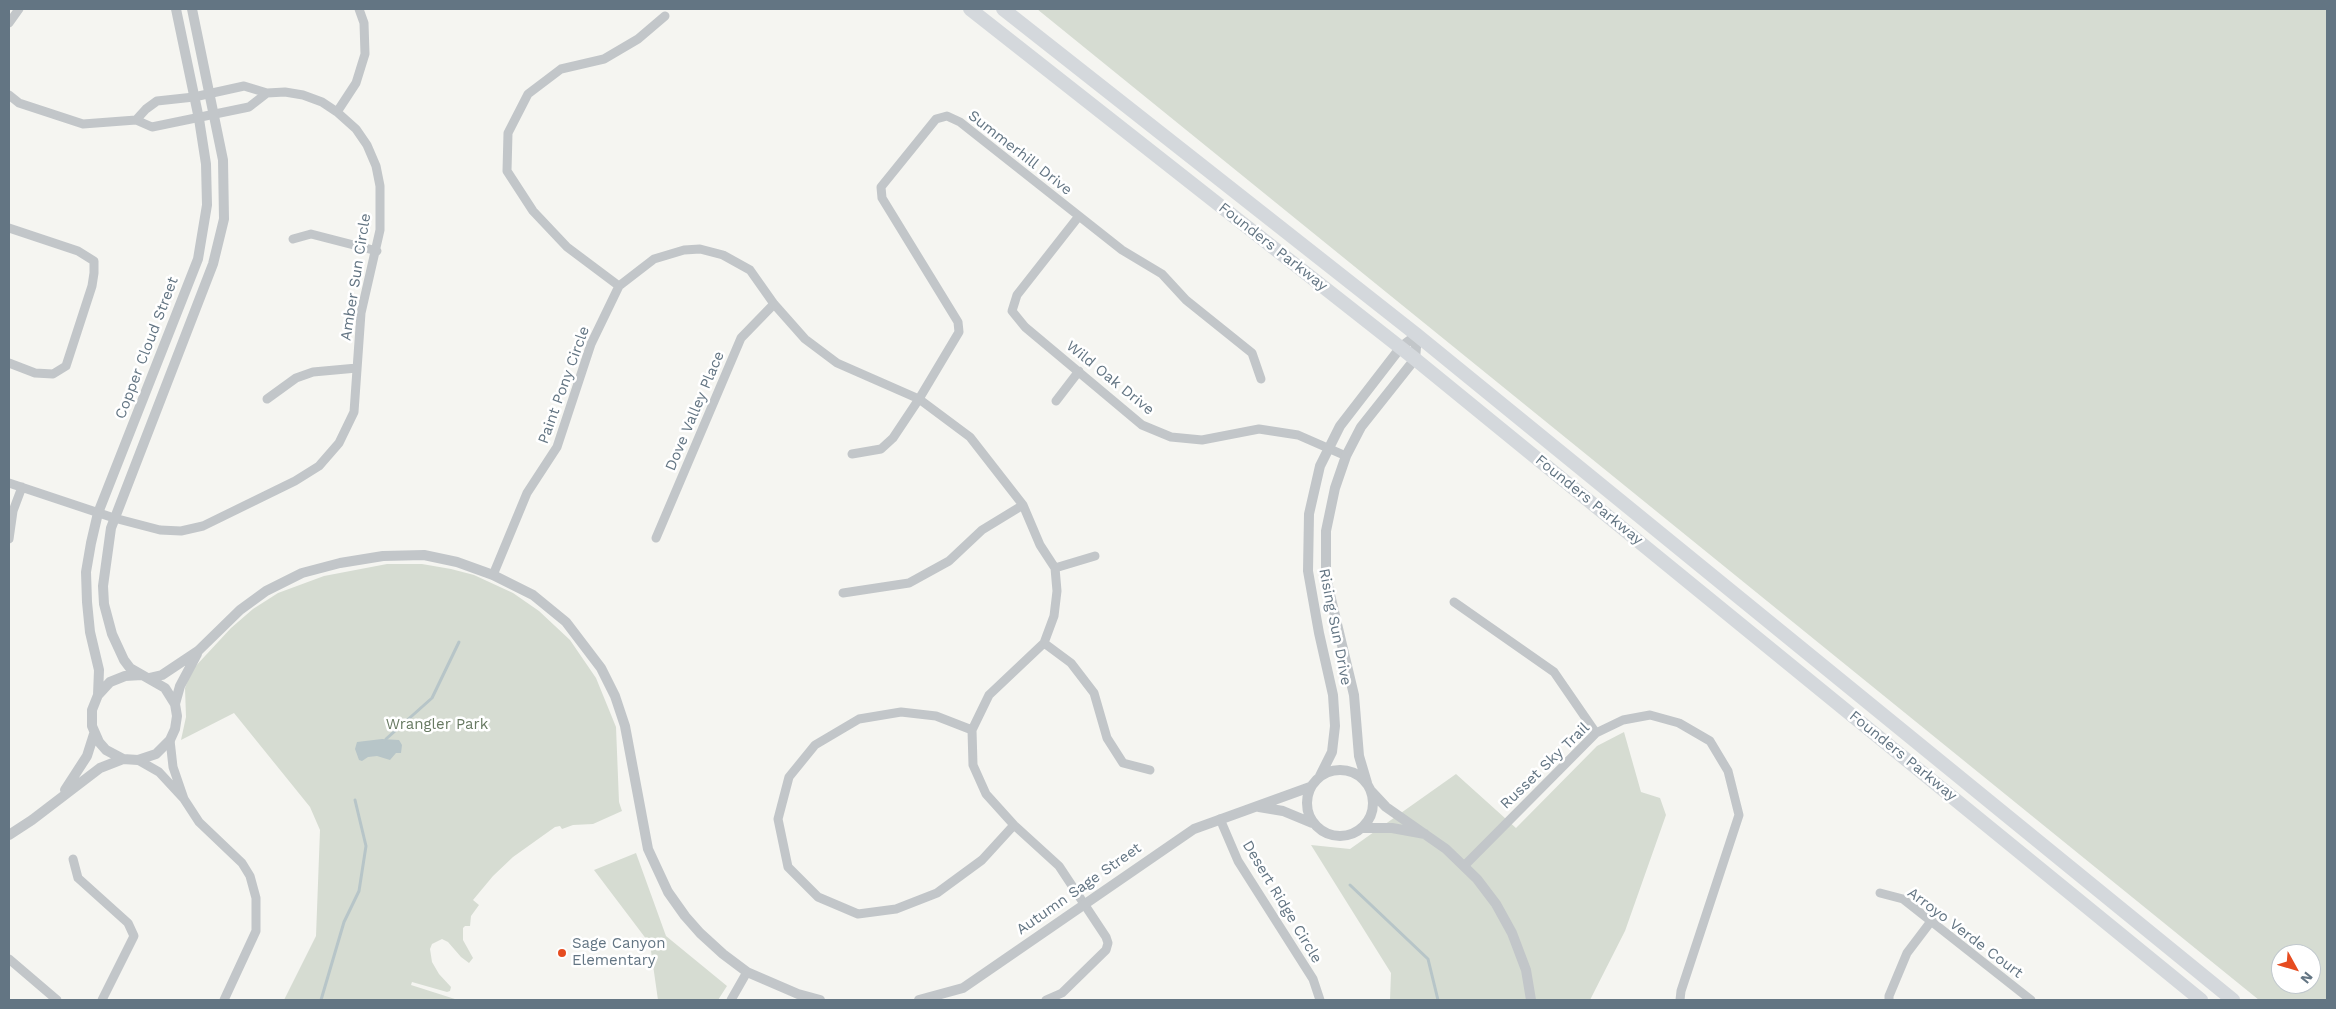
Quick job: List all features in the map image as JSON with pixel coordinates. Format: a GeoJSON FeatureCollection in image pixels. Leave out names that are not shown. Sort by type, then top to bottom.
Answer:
{"type":"FeatureCollection","features":[{"type":"Feature","properties":{"kind":"highway","name":"Founders Parkway"},"geometry":{"type":"LineString","coordinates":[[970,9],[1416,358],[2201,1000]]}},
{"type":"Feature","properties":{"kind":"highway","name":"Founders Parkway"},"geometry":{"type":"LineString","coordinates":[[1003,9],[1417,335],[2233,1000]]}},
{"type":"Feature","properties":{"kind":"street"},"geometry":{"type":"LineString","coordinates":[[9,23],[19,9]]}},
{"type":"Feature","properties":{"kind":"street","name":"Copper Cloud Street"},"geometry":{"type":"LineString","coordinates":[[98,694],[99,670],[90,632],[86,572],[98,513],[198,259],[208,205],[206,164],[199,119],[176,9]]}},
{"type":"Feature","properties":{"kind":"street","name":"Copper Cloud Street"},"geometry":{"type":"LineString","coordinates":[[146,676],[134,671],[124,660],[112,634],[104,604],[104,566],[114,518],[204,290],[224,219],[223,160],[192,9]]}},
{"type":"Feature","properties":{"kind":"street"},"geometry":{"type":"LineString","coordinates":[[338,112],[356,83],[365,54],[364,23],[359,9]]}},
{"type":"Feature","properties":{"kind":"street"},"geometry":{"type":"LineString","coordinates":[[619,286],[567,247],[533,211],[508,170],[508,133],[528,94],[561,69],[604,59],[638,39],[665,16]]}},
{"type":"Feature","properties":{"kind":"street","name":"Amber Sun Circle"},"geometry":{"type":"LineString","coordinates":[[9,483],[114,518],[160,530],[172,532],[192,529],[233,513],[307,474],[329,457],[348,429],[354,412],[361,313],[376,251],[381,208],[376,166],[362,137],[338,112],[322,102],[303,95],[285,92],[267,93],[244,86],[194,97],[156,101],[136,120]]}},
{"type":"Feature","properties":{"kind":"street"},"geometry":{"type":"LineString","coordinates":[[9,95],[19,103],[84,124],[136,120],[152,127],[214,116],[249,107],[267,93]]}},
{"type":"Feature","properties":{"kind":"street","name":"Summerhill Drive"},"geometry":{"type":"LineString","coordinates":[[919,399],[959,332],[958,322],[893,218],[882,198],[881,187],[936,119],[947,116],[960,122],[1122,250],[1162,274],[1186,300],[1252,353],[1261,379]]}},
{"type":"Feature","properties":{"kind":"street","name":"Wild Oak Drive"},"geometry":{"type":"LineString","coordinates":[[1079,216],[1017,295],[1012,311],[1025,327],[1142,425],[1172,437],[1202,440],[1259,429],[1298,435],[1346,456]]}},
{"type":"Feature","properties":{"kind":"street"},"geometry":{"type":"LineString","coordinates":[[9,228],[78,251],[94,261],[92,286],[66,366],[53,374],[35,373],[9,364]]}},
{"type":"Feature","properties":{"kind":"street"},"geometry":{"type":"LineString","coordinates":[[293,239],[311,234],[376,251]]}},
{"type":"Feature","properties":{"kind":"street","name":"Paint Pony Circle"},"geometry":{"type":"LineString","coordinates":[[493,575],[527,493],[557,447],[591,344],[619,286],[654,259],[684,250],[700,249],[723,255],[750,270],[774,304],[805,339],[837,363],[919,399],[970,437],[1023,505],[1040,545],[1055,568],[1057,591],[1054,616],[1044,643],[989,695],[972,730],[973,765],[986,794],[1014,825],[1059,866],[1106,936],[1108,943],[1106,950],[1062,993],[1046,1000]]}},
{"type":"Feature","properties":{"kind":"street","name":"Dove Valley Place"},"geometry":{"type":"LineString","coordinates":[[656,538],[741,338],[774,304]]}},
{"type":"Feature","properties":{"kind":"street"},"geometry":{"type":"LineString","coordinates":[[1416,358],[1417,335]]}},
{"type":"Feature","properties":{"kind":"street","name":"Rising Sun Drive"},"geometry":{"type":"LineString","coordinates":[[1320,776],[1332,752],[1335,726],[1333,695],[1318,633],[1308,571],[1309,514],[1320,466],[1340,426],[1401,347],[1417,335]]}},
{"type":"Feature","properties":{"kind":"street","name":"Rising Sun Drive"},"geometry":{"type":"LineString","coordinates":[[1369,787],[1358,756],[1354,695],[1326,578],[1326,531],[1335,488],[1346,456],[1361,427],[1416,358]]}},
{"type":"Feature","properties":{"kind":"street"},"geometry":{"type":"LineString","coordinates":[[267,400],[296,378],[321,371],[357,368]]}},
{"type":"Feature","properties":{"kind":"street"},"geometry":{"type":"LineString","coordinates":[[1056,401],[1079,371]]}},
{"type":"Feature","properties":{"kind":"street"},"geometry":{"type":"LineString","coordinates":[[852,454],[881,449],[903,425],[919,399]]}},
{"type":"Feature","properties":{"kind":"street"},"geometry":{"type":"LineString","coordinates":[[9,539],[13,511],[22,487]]}},
{"type":"Feature","properties":{"kind":"street"},"geometry":{"type":"LineString","coordinates":[[843,593],[909,583],[949,561],[982,530],[1023,505]]}},
{"type":"Feature","properties":{"kind":"street"},"geometry":{"type":"LineString","coordinates":[[198,651],[180,686],[175,704],[177,722],[170,740],[156,754],[138,760],[123,759],[106,750],[94,734],[91,718],[98,694],[103,688],[117,678],[146,676],[168,671],[198,651],[240,610],[266,591],[302,573],[340,563],[383,556],[424,555],[457,562],[493,575],[533,595],[566,622],[601,668],[615,696],[625,726],[648,849],[668,892],[700,934],[722,954],[747,972],[798,994],[820,1000]]}},
{"type":"Feature","properties":{"kind":"street"},"geometry":{"type":"LineString","coordinates":[[1055,568],[1095,556]]}},
{"type":"Feature","properties":{"kind":"street"},"geometry":{"type":"LineString","coordinates":[[1454,602],[1554,672],[1596,733]]}},
{"type":"Feature","properties":{"kind":"street"},"geometry":{"type":"LineString","coordinates":[[1044,643],[1072,663],[1094,693],[1107,738],[1123,763],[1150,770]]}},
{"type":"Feature","properties":{"kind":"street"},"geometry":{"type":"LineString","coordinates":[[146,676],[165,688],[175,704]]}},
{"type":"Feature","properties":{"kind":"street"},"geometry":{"type":"LineString","coordinates":[[972,730],[936,716],[901,712],[859,719],[815,745],[788,778],[778,819],[788,867],[818,897],[858,914],[896,909],[937,893],[982,860],[1014,825]]}},
{"type":"Feature","properties":{"kind":"street","name":"Russet Sky Trail"},"geometry":{"type":"LineString","coordinates":[[1464,865],[1596,733],[1623,720],[1650,715],[1678,723],[1710,742],[1728,771],[1739,815],[1681,991],[1680,1000]]}},
{"type":"Feature","properties":{"kind":"street"},"geometry":{"type":"LineString","coordinates":[[62,797],[87,756],[94,734]]}},
{"type":"Feature","properties":{"kind":"street"},"geometry":{"type":"LineString","coordinates":[[170,740],[173,766],[184,799]]}},
{"type":"Feature","properties":{"kind":"street"},"geometry":{"type":"LineString","coordinates":[[9,835],[32,820],[100,768],[123,759]]}},
{"type":"Feature","properties":{"kind":"street"},"geometry":{"type":"LineString","coordinates":[[138,760],[159,772],[184,799],[200,822],[242,863],[250,876],[256,898],[256,931],[224,1000]]}},
{"type":"Feature","properties":{"kind":"street"},"geometry":{"type":"LineString","coordinates":[[1312,823],[1306,805],[1310,787],[1320,776],[1328,772],[1345,770],[1361,777],[1386,807],[1426,834],[1464,865],[1496,904],[1512,933],[1526,970],[1532,1000]]}},
{"type":"Feature","properties":{"kind":"street","name":"Autumn Sage Street"},"geometry":{"type":"LineString","coordinates":[[919,1000],[963,988],[1194,829],[1310,787]]}},
{"type":"Feature","properties":{"kind":"street"},"geometry":{"type":"LineString","coordinates":[[1362,828],[1372,812],[1369,787]]}},
{"type":"Feature","properties":{"kind":"street"},"geometry":{"type":"LineString","coordinates":[[1258,806],[1283,811],[1312,823],[1320,831],[1330,836],[1347,836],[1362,828],[1392,828],[1426,834]]}},
{"type":"Feature","properties":{"kind":"street","name":"Desert Ridge Circle"},"geometry":{"type":"LineString","coordinates":[[1220,819],[1238,861],[1313,979],[1320,1000]]}},
{"type":"Feature","properties":{"kind":"street"},"geometry":{"type":"LineString","coordinates":[[73,859],[78,878],[128,923],[134,936],[102,1000]]}},
{"type":"Feature","properties":{"kind":"street","name":"Arroyo Verde Court"},"geometry":{"type":"LineString","coordinates":[[1880,893],[1903,899],[2031,1000]]}},
{"type":"Feature","properties":{"kind":"street"},"geometry":{"type":"LineString","coordinates":[[1889,1000],[1907,953],[1932,920]]}},
{"type":"Feature","properties":{"kind":"street"},"geometry":{"type":"LineString","coordinates":[[9,959],[57,1000]]}},
{"type":"Feature","properties":{"kind":"street"},"geometry":{"type":"LineString","coordinates":[[731,1000],[747,972]]}},
{"type":"Feature","properties":{"kind":"green space"},"geometry":{"type":"Polygon","coordinates":[[[1037,9],[2327,9],[2327,1000],[2259,1000],[1037,9]]]}},
{"type":"Feature","properties":{"kind":"green space","name":"Wrangler Park"},"geometry":{"type":"Polygon","coordinates":[[[387,564],[422,564],[474,575],[513,593],[539,611],[570,640],[596,678],[616,727],[619,802],[622,811],[593,824],[573,825],[562,829],[560,826],[555,827],[513,857],[493,876],[473,900],[479,905],[471,916],[470,926],[463,928],[463,940],[473,958],[469,963],[448,942],[442,939],[432,944],[430,949],[432,962],[439,974],[451,987],[450,991],[447,992],[412,982],[411,985],[458,1000],[284,1000],[316,936],[320,830],[310,807],[234,713],[181,740],[186,717],[185,688],[192,670],[231,628],[253,609],[278,593],[324,576],[387,564]]]}},
{"type":"Feature","properties":{"kind":"green space"},"geometry":{"type":"Polygon","coordinates":[[[1624,732],[1641,792],[1660,798],[1666,815],[1625,931],[1590,1000],[1390,1000],[1391,973],[1311,845],[1350,849],[1456,774],[1516,828],[1597,746],[1624,732]]]}},
{"type":"Feature","properties":{"kind":"green space"},"geometry":{"type":"Polygon","coordinates":[[[636,853],[666,936],[727,986],[718,1000],[658,1000],[650,944],[594,870],[636,853]]]}},
{"type":"Feature","properties":{"kind":"shaded area"},"geometry":{"type":"Polygon","coordinates":[[[382,739],[399,740],[402,745],[401,753],[396,753],[390,760],[377,756],[368,757],[362,761],[359,760],[355,749],[357,742],[382,739]]]}},
{"type":"Feature","properties":{"kind":"waterway"},"geometry":{"type":"LineString","coordinates":[[386,739],[432,698],[459,642]]}},
{"type":"Feature","properties":{"kind":"waterway"},"geometry":{"type":"LineString","coordinates":[[321,1000],[344,922],[359,891],[366,846],[355,800]]}},
{"type":"Feature","properties":{"kind":"waterway"},"geometry":{"type":"LineString","coordinates":[[1350,885],[1428,959],[1438,1000]]}},
{"type":"Feature","properties":{"kind":"place","name":"Sage Canyon Elementary"},"geometry":{"type":"Point","coordinates":[562,953]}}]}
